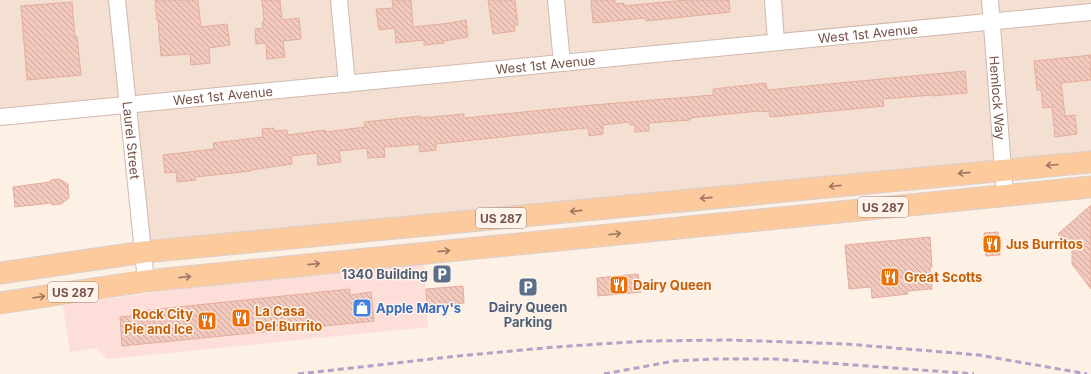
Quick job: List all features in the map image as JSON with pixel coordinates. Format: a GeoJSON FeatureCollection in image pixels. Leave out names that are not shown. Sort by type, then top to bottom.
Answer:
{"type":"FeatureCollection","features":[{"type":"Feature","properties":{"kind":"main road","name":"US 287"},"geometry":{"type":"LineString","coordinates":[[0,272],[144,252],[1003,169],[1091,162]]}},
{"type":"Feature","properties":{"kind":"main road","name":"US 287"},"geometry":{"type":"LineString","coordinates":[[0,303],[146,281],[1091,187]]}},
{"type":"Feature","properties":{"kind":"street","name":"Laurel Street"},"geometry":{"type":"LineString","coordinates":[[117,0],[146,281]]}},
{"type":"Feature","properties":{"kind":"street"},"geometry":{"type":"LineString","coordinates":[[339,0],[347,84]]}},
{"type":"Feature","properties":{"kind":"street"},"geometry":{"type":"LineString","coordinates":[[556,0],[562,63]]}},
{"type":"Feature","properties":{"kind":"street"},"geometry":{"type":"LineString","coordinates":[[773,0],[776,42]]}},
{"type":"Feature","properties":{"kind":"street","name":"Hemlock Way"},"geometry":{"type":"LineString","coordinates":[[990,0],[1005,195]]}},
{"type":"Feature","properties":{"kind":"street","name":"West 1st Avenue"},"geometry":{"type":"LineString","coordinates":[[0,117],[1091,12]]}},
{"type":"Feature","properties":{"kind":"shaded area"},"geometry":{"type":"Polygon","coordinates":[[[0,0],[1091,0],[1091,162],[144,252],[127,105],[0,119],[0,0]]]}},
{"type":"Feature","properties":{"kind":"shaded area"},"geometry":{"type":"Polygon","coordinates":[[[424,263],[428,327],[107,359],[96,348],[70,352],[63,305],[202,286],[424,263]]]}},
{"type":"Feature","properties":{"kind":"building"},"geometry":{"type":"Polygon","coordinates":[[[155,0],[198,0],[201,27],[227,24],[230,45],[209,48],[210,63],[191,65],[190,54],[161,56],[155,0]]]}},
{"type":"Feature","properties":{"kind":"building"},"geometry":{"type":"Polygon","coordinates":[[[262,0],[280,0],[282,20],[299,18],[301,39],[283,41],[285,57],[267,59],[266,43],[256,44],[255,29],[263,28],[262,22],[264,21],[262,0]]]}},
{"type":"Feature","properties":{"kind":"building"},"geometry":{"type":"Polygon","coordinates":[[[392,0],[411,0],[413,27],[466,20],[468,37],[444,41],[444,43],[424,45],[424,40],[396,43],[395,28],[379,30],[376,9],[393,8],[392,0]]]}},
{"type":"Feature","properties":{"kind":"building"},"geometry":{"type":"Polygon","coordinates":[[[488,0],[515,0],[518,25],[514,25],[515,31],[493,34],[488,0]]]}},
{"type":"Feature","properties":{"kind":"building"},"geometry":{"type":"Polygon","coordinates":[[[591,0],[615,0],[615,4],[624,3],[624,6],[686,0],[729,0],[730,12],[646,21],[645,18],[593,23],[591,0]]]}},
{"type":"Feature","properties":{"kind":"building"},"geometry":{"type":"Polygon","coordinates":[[[72,2],[75,37],[77,36],[81,75],[27,80],[21,6],[72,2]]]}},
{"type":"Feature","properties":{"kind":"building"},"geometry":{"type":"Polygon","coordinates":[[[1091,55],[1091,80],[1061,83],[1065,116],[1075,115],[1077,134],[1055,137],[1052,107],[1043,108],[1041,90],[1037,90],[1034,61],[1091,55]]]}},
{"type":"Feature","properties":{"kind":"building"},"geometry":{"type":"Polygon","coordinates":[[[965,71],[967,93],[883,99],[884,106],[770,117],[769,111],[759,111],[690,118],[690,120],[649,123],[649,131],[635,132],[635,125],[630,125],[629,122],[603,125],[603,134],[589,136],[588,128],[586,128],[436,144],[436,150],[420,152],[419,144],[384,147],[385,157],[368,158],[367,148],[339,151],[341,162],[318,165],[317,153],[291,156],[292,164],[251,171],[195,177],[196,180],[177,182],[176,172],[165,173],[163,155],[214,149],[213,143],[263,137],[262,129],[274,128],[274,131],[287,130],[288,135],[325,130],[325,132],[365,127],[364,122],[421,116],[421,118],[464,114],[464,118],[713,95],[713,89],[766,83],[767,90],[965,71]]]}},
{"type":"Feature","properties":{"kind":"building"},"geometry":{"type":"Polygon","coordinates":[[[59,179],[68,184],[69,198],[61,204],[52,205],[51,203],[15,207],[13,187],[50,182],[51,180],[59,179]]]}},
{"type":"Feature","properties":{"kind":"building"},"geometry":{"type":"Polygon","coordinates":[[[1091,205],[1091,289],[1072,264],[1072,250],[1058,234],[1091,205]]]}},
{"type":"Feature","properties":{"kind":"building","name":"Jus Burritos"},"geometry":{"type":"Polygon","coordinates":[[[998,232],[1000,255],[986,256],[984,233],[998,232]]]}},
{"type":"Feature","properties":{"kind":"building","name":"Great Scotts"},"geometry":{"type":"Polygon","coordinates":[[[930,237],[932,289],[907,291],[908,294],[872,298],[871,287],[849,289],[845,245],[930,237]]]}},
{"type":"Feature","properties":{"kind":"building","name":"Dairy Queen"},"geometry":{"type":"Polygon","coordinates":[[[638,274],[641,292],[598,296],[597,278],[638,274]]]}},
{"type":"Feature","properties":{"kind":"building"},"geometry":{"type":"Polygon","coordinates":[[[463,286],[464,303],[427,307],[426,289],[463,286]]]}},
{"type":"Feature","properties":{"kind":"building"},"geometry":{"type":"Polygon","coordinates":[[[350,289],[350,295],[371,292],[374,321],[122,346],[120,317],[140,315],[140,311],[350,289]]]}},
{"type":"Feature","properties":{"kind":"railway"},"geometry":{"type":"LineString","coordinates":[[298,374],[555,347],[646,341],[731,340],[846,344],[979,355],[1087,374]]}},
{"type":"Feature","properties":{"kind":"railway"},"geometry":{"type":"LineString","coordinates":[[604,374],[674,361],[712,359],[774,359],[974,374]]}},
{"type":"Feature","properties":{"kind":"place","name":"Jus Burritos"},"geometry":{"type":"Point","coordinates":[992,244]}},
{"type":"Feature","properties":{"kind":"place","name":"1340 Building"},"geometry":{"type":"Point","coordinates":[442,274]}},
{"type":"Feature","properties":{"kind":"place","name":"Great Scotts"},"geometry":{"type":"Point","coordinates":[890,277]}},
{"type":"Feature","properties":{"kind":"place","name":"Dairy Queen"},"geometry":{"type":"Point","coordinates":[619,285]}},
{"type":"Feature","properties":{"kind":"place","name":"Dairy Queen Parking"},"geometry":{"type":"Point","coordinates":[528,287]}},
{"type":"Feature","properties":{"kind":"place","name":"Apple Mary's"},"geometry":{"type":"Point","coordinates":[362,308]}},
{"type":"Feature","properties":{"kind":"place","name":"La Casa Del Burrito"},"geometry":{"type":"Point","coordinates":[241,318]}},
{"type":"Feature","properties":{"kind":"place","name":"Rock City Pie and Ice"},"geometry":{"type":"Point","coordinates":[207,321]}}]}
